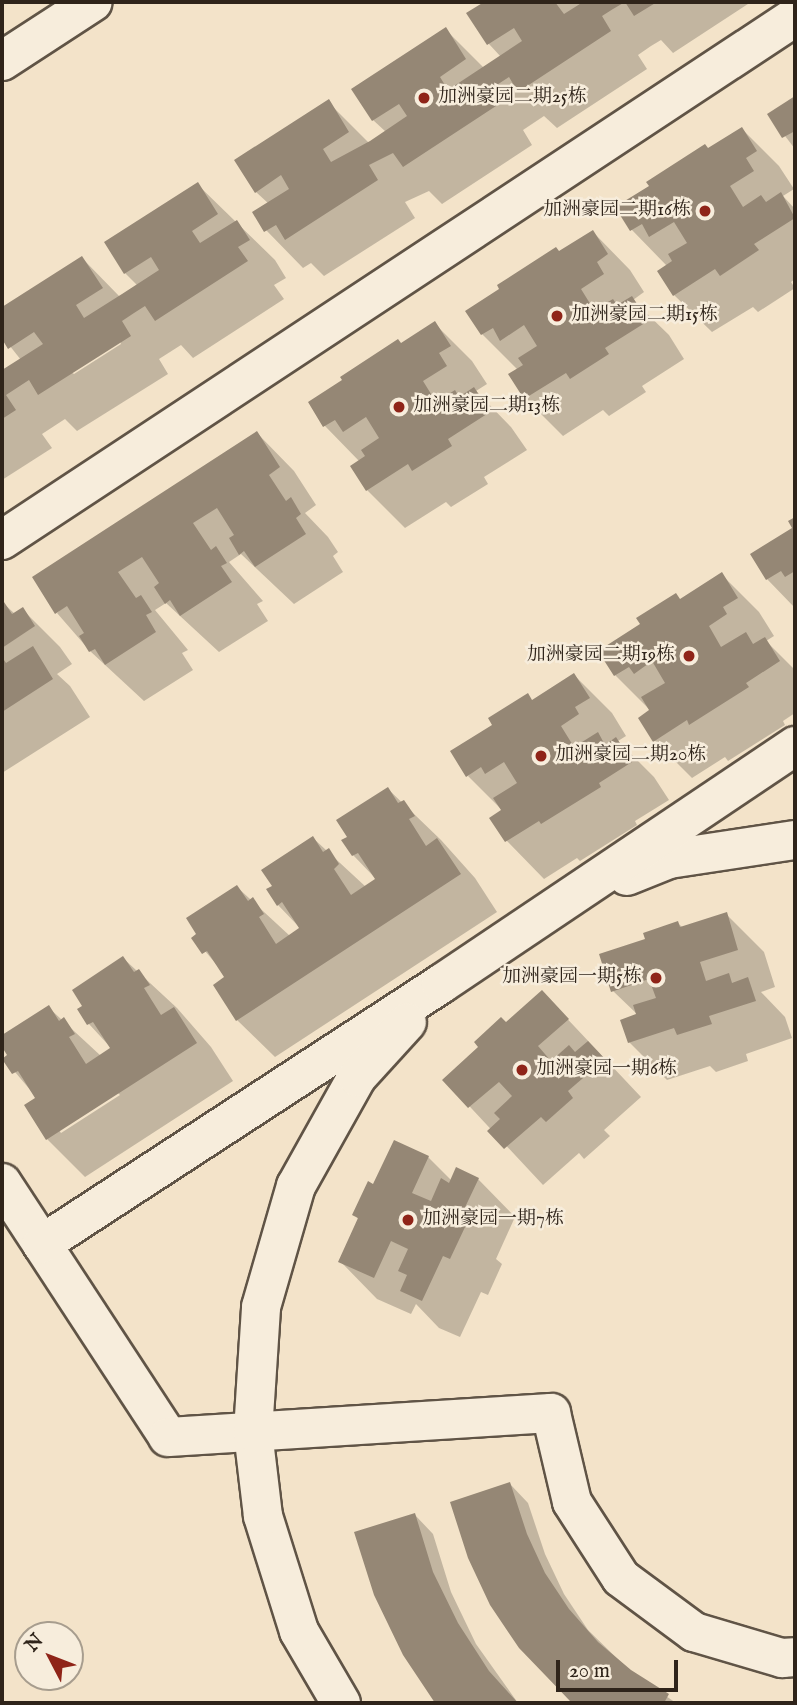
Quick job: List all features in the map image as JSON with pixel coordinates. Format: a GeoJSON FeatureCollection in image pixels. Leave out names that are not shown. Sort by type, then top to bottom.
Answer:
{"type":"FeatureCollection","features":[{"type":"Feature","properties":{"kind":"lane"},"geometry":{"type":"LineString","coordinates":[[2,61],[93,2]]}},
{"type":"Feature","properties":{"kind":"lane"},"geometry":{"type":"LineString","coordinates":[[2,540],[795,17]]}},
{"type":"Feature","properties":{"kind":"lane"},"geometry":{"type":"LineString","coordinates":[[42,1244],[441,984],[795,746]]}},
{"type":"Feature","properties":{"kind":"lane"},"geometry":{"type":"LineString","coordinates":[[561,902],[669,859],[795,840]]}},
{"type":"Feature","properties":{"kind":"lane"},"geometry":{"type":"LineString","coordinates":[[341,1703],[299,1631],[263,1516],[253,1432],[261,1307],[296,1186],[357,1077],[441,984]]}},
{"type":"Feature","properties":{"kind":"lane"},"geometry":{"type":"LineString","coordinates":[[2,1183],[168,1437],[551,1413],[572,1502],[621,1578],[694,1632],[782,1658],[795,1657]]}},
{"type":"Feature","properties":{"kind":"building"},"geometry":{"type":"Polygon","coordinates":[[[484,2],[555,2],[564,14],[583,2],[625,2],[602,16],[611,31],[518,92],[509,77],[486,92],[496,106],[403,167],[393,153],[369,165],[378,180],[285,240],[276,225],[264,232],[252,212],[289,189],[281,175],[255,193],[234,160],[329,99],[349,132],[323,149],[331,162],[370,141],[407,116],[399,104],[372,121],[351,89],[446,27],[466,59],[440,77],[448,90],[522,41],[514,28],[487,45],[466,13],[484,2]]]}},
{"type":"Feature","properties":{"kind":"building"},"geometry":{"type":"Polygon","coordinates":[[[625,2],[657,2],[634,16],[625,2]]]}},
{"type":"Feature","properties":{"kind":"building"},"geometry":{"type":"Polygon","coordinates":[[[795,96],[795,131],[782,138],[767,114],[795,96]]]}},
{"type":"Feature","properties":{"kind":"building","name":"加洲豪园二期16栋"},"geometry":{"type":"Polygon","coordinates":[[[742,127],[757,151],[746,158],[754,171],[730,186],[743,207],[761,195],[766,202],[781,192],[795,218],[754,244],[759,250],[720,276],[715,269],[673,296],[657,271],[672,261],[668,254],[687,243],[674,222],[649,237],[642,224],[630,231],[615,207],[649,186],[646,182],[705,144],[708,148],[742,127]]]}},
{"type":"Feature","properties":{"kind":"building"},"geometry":{"type":"Polygon","coordinates":[[[198,182],[218,214],[192,231],[200,243],[237,220],[250,240],[238,247],[248,261],[155,321],[145,306],[134,313],[122,321],[131,336],[38,395],[29,380],[6,395],[16,410],[2,419],[2,370],[43,344],[34,332],[8,349],[2,339],[2,307],[82,256],[103,288],[76,305],[84,318],[122,294],[159,270],[151,257],[124,274],[104,242],[198,182]]]}},
{"type":"Feature","properties":{"kind":"building","name":"加洲豪园二期15栋"},"geometry":{"type":"Polygon","coordinates":[[[593,230],[608,254],[597,262],[604,274],[581,289],[594,310],[613,299],[617,305],[632,296],[648,321],[605,348],[609,354],[570,379],[566,373],[524,399],[508,374],[523,365],[518,358],[537,346],[524,325],[500,341],[493,328],[481,335],[465,311],[499,289],[497,285],[556,247],[559,251],[593,230]]]}},
{"type":"Feature","properties":{"kind":"building","name":"加洲豪园二期13栋"},"geometry":{"type":"Polygon","coordinates":[[[435,321],[451,346],[439,353],[447,366],[423,381],[436,402],[455,390],[459,397],[474,387],[490,412],[448,439],[452,446],[412,471],[408,464],[366,491],[350,466],[365,456],[361,450],[379,438],[366,417],[343,432],[335,420],[323,427],[308,402],[342,380],[340,377],[398,339],[401,343],[435,321]]]}},
{"type":"Feature","properties":{"kind":"building"},"geometry":{"type":"Polygon","coordinates":[[[257,431],[280,467],[269,475],[286,501],[291,497],[301,514],[296,518],[306,534],[255,567],[244,551],[239,555],[229,538],[234,535],[217,508],[193,523],[211,550],[216,546],[227,563],[221,566],[232,582],[180,616],[170,600],[165,604],[154,587],[159,583],[142,557],[118,572],[136,598],[141,595],[152,612],[146,615],[156,632],[105,665],[95,649],[89,652],[79,636],[84,633],[67,606],[55,614],[32,577],[257,431]]]}},
{"type":"Feature","properties":{"kind":"building"},"geometry":{"type":"Polygon","coordinates":[[[795,517],[795,571],[785,577],[781,571],[766,580],[750,554],[792,528],[788,521],[795,517]]]}},
{"type":"Feature","properties":{"kind":"building","name":"加洲豪园二期19栋"},"geometry":{"type":"Polygon","coordinates":[[[722,572],[738,598],[723,607],[727,614],[709,626],[721,647],[746,632],[753,644],[765,637],[780,661],[746,683],[749,687],[689,725],[687,720],[653,742],[638,718],[649,710],[641,697],[665,683],[652,661],[634,674],[629,667],[614,676],[598,651],[640,624],[636,618],[676,593],[680,599],[722,572]]]}},
{"type":"Feature","properties":{"kind":"building"},"geometry":{"type":"Polygon","coordinates":[[[2,599],[12,614],[23,607],[35,626],[2,648],[2,599]]]}},
{"type":"Feature","properties":{"kind":"building"},"geometry":{"type":"Polygon","coordinates":[[[33,646],[53,679],[2,712],[2,657],[6,663],[33,646]]]}},
{"type":"Feature","properties":{"kind":"building","name":"加洲豪园二期20栋"},"geometry":{"type":"Polygon","coordinates":[[[574,673],[590,698],[575,707],[579,714],[561,726],[574,747],[598,732],[605,745],[616,737],[632,762],[599,783],[601,787],[541,824],[539,821],[505,842],[489,818],[501,810],[493,798],[517,783],[504,762],[485,774],[481,767],[466,777],[450,751],[492,725],[488,718],[528,693],[532,700],[574,673]]]}},
{"type":"Feature","properties":{"kind":"building"},"geometry":{"type":"Polygon","coordinates":[[[388,787],[398,803],[404,800],[415,816],[409,819],[426,846],[437,838],[461,874],[236,1021],[213,985],[224,977],[207,951],[202,954],[191,938],[196,934],[186,918],[237,885],[248,901],[253,897],[264,914],[259,917],[276,944],[299,928],[282,902],[277,906],[266,889],[272,886],[261,870],[313,836],[323,852],[329,848],[339,864],[334,869],[351,895],[375,879],[358,853],[352,856],[341,840],[347,837],[336,820],[388,787]]]}},
{"type":"Feature","properties":{"kind":"building","name":"加洲豪园一期5栋"},"geometry":{"type":"Polygon","coordinates":[[[727,912],[738,950],[700,962],[706,981],[729,973],[732,983],[748,977],[756,1001],[709,1016],[712,1024],[677,1035],[674,1028],[628,1043],[620,1020],[636,1014],[633,1005],[656,998],[649,979],[611,992],[599,954],[645,939],[643,933],[678,921],[680,927],[727,912]]]}},
{"type":"Feature","properties":{"kind":"building"},"geometry":{"type":"Polygon","coordinates":[[[123,956],[134,972],[139,969],[150,985],[144,988],[161,1015],[174,1007],[197,1043],[46,1140],[24,1105],[35,1098],[18,1071],[12,1074],[2,1059],[7,1055],[2,1047],[2,1035],[49,1005],[59,1021],[64,1017],[75,1034],[69,1037],[86,1064],[110,1048],[93,1022],[87,1025],[77,1009],[82,1006],[72,990],[123,956]]]}},
{"type":"Feature","properties":{"kind":"building","name":"加洲豪园一期6栋"},"geometry":{"type":"Polygon","coordinates":[[[542,990],[569,1019],[538,1046],[551,1061],[569,1045],[575,1052],[588,1041],[605,1059],[568,1091],[573,1098],[546,1122],[541,1117],[504,1149],[487,1131],[500,1119],[494,1113],[512,1096],[499,1082],[468,1108],[442,1080],[478,1047],[474,1042],[501,1017],[506,1022],[542,990]]]}},
{"type":"Feature","properties":{"kind":"building","name":"加洲豪园一期7栋"},"geometry":{"type":"Polygon","coordinates":[[[394,1140],[429,1156],[412,1193],[431,1201],[441,1178],[449,1183],[456,1167],[479,1178],[458,1222],[466,1225],[450,1259],[443,1256],[422,1301],[400,1291],[407,1275],[398,1271],[408,1249],[391,1241],[374,1278],[338,1262],[358,1218],[352,1215],[368,1181],[373,1184],[394,1140]]]}},
{"type":"Feature","properties":{"kind":"building"},"geometry":{"type":"Polygon","coordinates":[[[510,1482],[527,1534],[545,1573],[569,1609],[598,1642],[631,1670],[669,1694],[664,1703],[572,1703],[519,1648],[490,1605],[468,1558],[450,1502],[510,1482]]]}},
{"type":"Feature","properties":{"kind":"building"},"geometry":{"type":"Polygon","coordinates":[[[415,1513],[433,1572],[458,1623],[489,1671],[518,1703],[435,1703],[403,1655],[374,1595],[354,1532],[415,1513]]]}},
{"type":"Feature","properties":{"kind":"place","name":"加洲豪园二期25栋"},"geometry":{"type":"Point","coordinates":[424,98]}},
{"type":"Feature","properties":{"kind":"place","name":"加洲豪园二期16栋"},"geometry":{"type":"Point","coordinates":[705,211]}},
{"type":"Feature","properties":{"kind":"place","name":"加洲豪园二期15栋"},"geometry":{"type":"Point","coordinates":[557,316]}},
{"type":"Feature","properties":{"kind":"place","name":"加洲豪园二期13栋"},"geometry":{"type":"Point","coordinates":[399,407]}},
{"type":"Feature","properties":{"kind":"place","name":"加洲豪园二期19栋"},"geometry":{"type":"Point","coordinates":[689,656]}},
{"type":"Feature","properties":{"kind":"place","name":"加洲豪园二期20栋"},"geometry":{"type":"Point","coordinates":[541,756]}},
{"type":"Feature","properties":{"kind":"place","name":"加洲豪园一期5栋"},"geometry":{"type":"Point","coordinates":[656,978]}},
{"type":"Feature","properties":{"kind":"place","name":"加洲豪园一期6栋"},"geometry":{"type":"Point","coordinates":[522,1070]}},
{"type":"Feature","properties":{"kind":"place","name":"加洲豪园一期7栋"},"geometry":{"type":"Point","coordinates":[408,1220]}}]}
